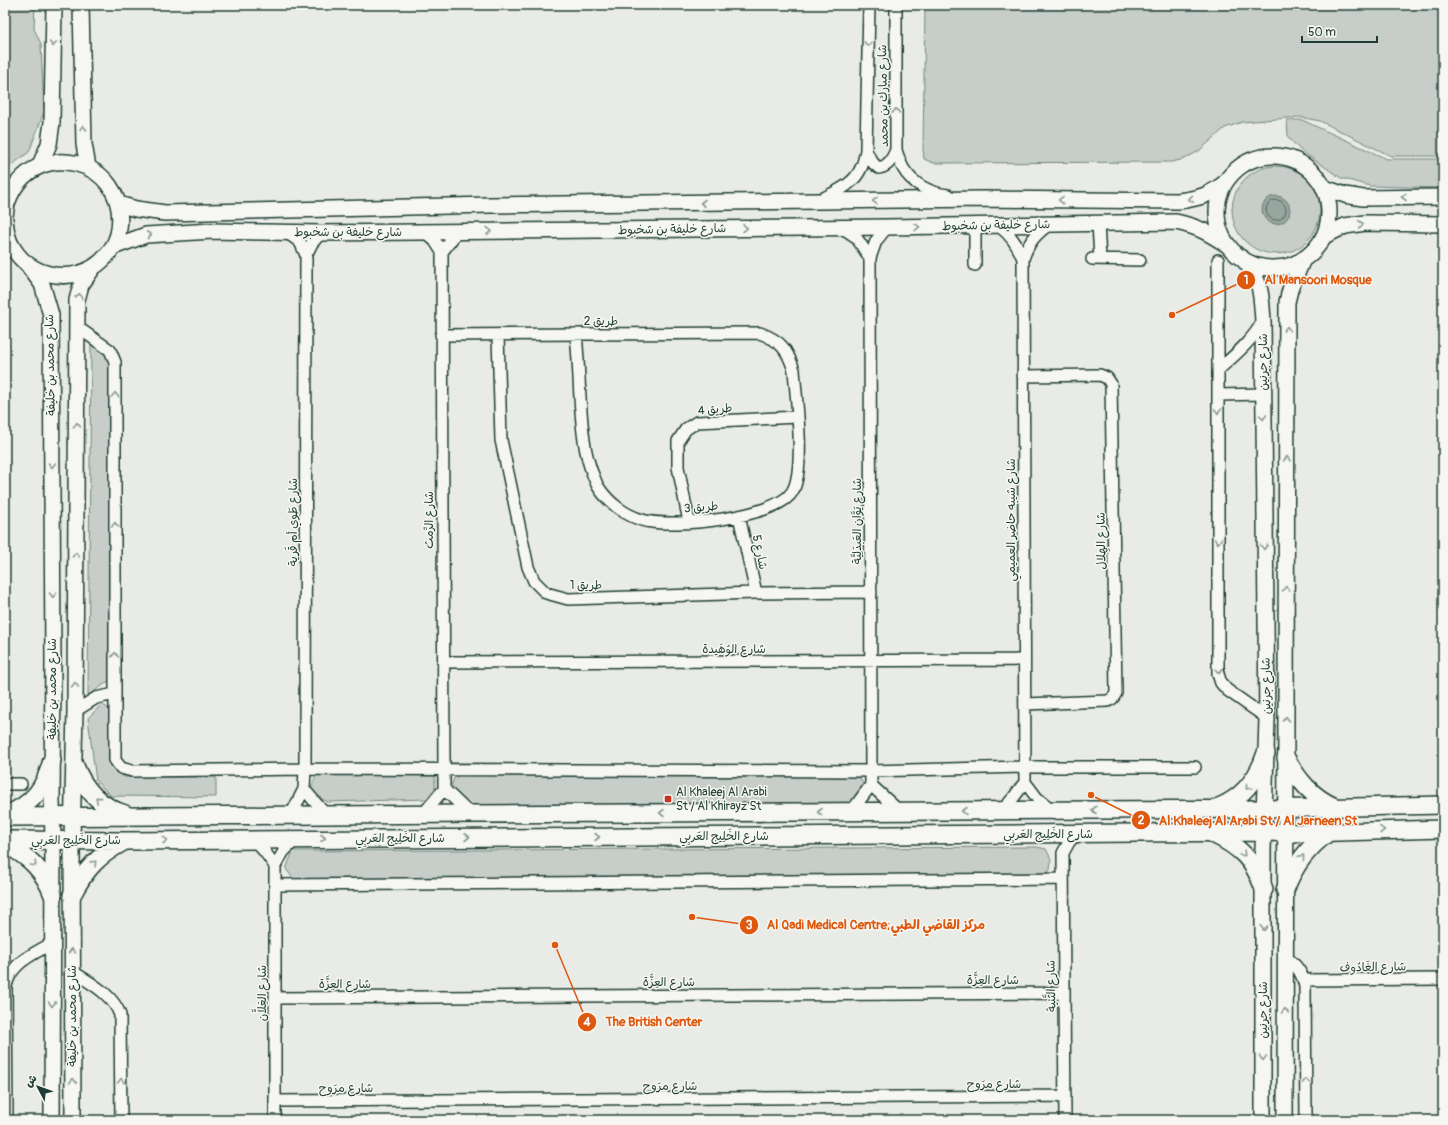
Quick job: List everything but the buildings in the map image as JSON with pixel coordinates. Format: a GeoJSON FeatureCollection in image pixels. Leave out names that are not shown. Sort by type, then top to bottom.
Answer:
{"type":"FeatureCollection","features":[{"type":"Feature","properties":{"kind":"highway"},"geometry":{"type":"LineString","coordinates":[[1217,808],[1236,799],[1251,784],[1266,754]]}},
{"type":"Feature","properties":{"kind":"highway"},"geometry":{"type":"LineString","coordinates":[[1286,758],[1296,775],[1308,790],[1337,808]]}},
{"type":"Feature","properties":{"kind":"highway"},"geometry":{"type":"LineString","coordinates":[[5,816],[19,809],[34,798],[47,776],[52,760]]}},
{"type":"Feature","properties":{"kind":"highway"},"geometry":{"type":"LineString","coordinates":[[75,766],[83,782],[94,796],[112,809],[133,816]]}},
{"type":"Feature","properties":{"kind":"highway","name":"شارع الخَلِيج العَربِي"},"geometry":{"type":"LineString","coordinates":[[5,816],[851,812],[1217,808],[1286,809],[1443,805]]}},
{"type":"Feature","properties":{"kind":"highway","name":"شارع الخَلِيج العَربِي"},"geometry":{"type":"LineString","coordinates":[[5,840],[1285,833],[1442,829]]}},
{"type":"Feature","properties":{"kind":"highway"},"geometry":{"type":"LineString","coordinates":[[1285,890],[1293,871],[1305,853],[1320,838],[1329,832]]}},
{"type":"Feature","properties":{"kind":"highway"},"geometry":{"type":"LineString","coordinates":[[1211,833],[1229,842],[1244,854],[1256,870],[1264,889]]}},
{"type":"Feature","properties":{"kind":"highway"},"geometry":{"type":"LineString","coordinates":[[72,894],[83,875],[95,861],[108,850],[126,840]]}},
{"type":"Feature","properties":{"kind":"highway"},"geometry":{"type":"LineString","coordinates":[[5,844],[24,855],[36,865],[53,895]]}},
{"type":"Feature","properties":{"kind":"main road"},"geometry":{"type":"LineString","coordinates":[[40,165],[49,144],[52,122],[54,5]]}},
{"type":"Feature","properties":{"kind":"main road"},"geometry":{"type":"LineString","coordinates":[[81,5],[84,144],[88,166]]}},
{"type":"Feature","properties":{"kind":"main road"},"geometry":{"type":"LineString","coordinates":[[1271,156],[1288,157],[1303,164],[1316,174],[1325,188],[1329,204],[1329,220],[1324,236],[1315,249],[1303,259],[1288,266],[1273,268],[1256,265],[1242,258],[1229,246],[1221,231],[1217,215],[1219,198],[1225,183],[1237,169],[1253,159],[1271,156]]}},
{"type":"Feature","properties":{"kind":"main road"},"geometry":{"type":"LineString","coordinates":[[5,219],[9,246],[19,257],[42,273],[59,276],[77,274],[93,268],[104,259],[113,247],[118,233],[120,219],[118,204],[112,188],[102,176],[88,166],[72,162],[56,161],[40,165],[26,174],[15,186],[6,207]]}},
{"type":"Feature","properties":{"kind":"main road","name":"شارع خليفة بن شخبوط"},"geometry":{"type":"LineString","coordinates":[[118,204],[136,209],[166,213],[490,205],[982,199],[1178,201],[1210,194],[1225,183]]}},
{"type":"Feature","properties":{"kind":"main road"},"geometry":{"type":"LineString","coordinates":[[1325,188],[1344,195],[1363,198],[1443,197]]}},
{"type":"Feature","properties":{"kind":"main road","name":"شارع خليفة بن شخبوط"},"geometry":{"type":"LineString","coordinates":[[113,247],[146,235],[212,231],[321,233],[999,226],[1176,222],[1197,227],[1214,235],[1229,246]]}},
{"type":"Feature","properties":{"kind":"main road"},"geometry":{"type":"LineString","coordinates":[[1324,236],[1345,226],[1365,223],[1443,224]]}},
{"type":"Feature","properties":{"kind":"main road","name":"شارع جرنين"},"geometry":{"type":"LineString","coordinates":[[1242,258],[1252,269],[1258,281],[1261,294],[1263,321],[1262,394],[1267,718],[1264,809],[1263,1120]]}},
{"type":"Feature","properties":{"kind":"main road","name":"شارع جرنين"},"geometry":{"type":"LineString","coordinates":[[1285,1120],[1287,302],[1290,290],[1303,259]]}},
{"type":"Feature","properties":{"kind":"main road","name":"شارع محمد بن خليفة"},"geometry":{"type":"LineString","coordinates":[[27,264],[42,284],[51,315],[53,651],[52,1120]]}},
{"type":"Feature","properties":{"kind":"main road","name":"شارع محمد بن خليفة"},"geometry":{"type":"LineString","coordinates":[[73,1120],[72,816],[75,766],[77,300],[81,284],[93,268]]}},
{"type":"Feature","properties":{"kind":"street","name":"شارع مبارك بن محمد"},"geometry":{"type":"LineString","coordinates":[[817,202],[853,180],[862,167],[866,150],[869,5]]}},
{"type":"Feature","properties":{"kind":"street","name":"شارع مبارك بن محمد"},"geometry":{"type":"LineString","coordinates":[[896,5],[896,150],[902,167],[908,175],[926,190],[940,194],[982,199]]}},
{"type":"Feature","properties":{"kind":"street"},"geometry":{"type":"LineString","coordinates":[[866,150],[870,160],[878,168],[884,167],[889,163],[896,150]]}},
{"type":"Feature","properties":{"kind":"street","name":"شارع شيبه حاضر العميمي"},"geometry":{"type":"LineString","coordinates":[[1025,782],[1023,258],[1026,250],[1036,235],[1050,224]]}},
{"type":"Feature","properties":{"kind":"street"},"geometry":{"type":"LineString","coordinates":[[1098,224],[1096,259],[1140,260]]}},
{"type":"Feature","properties":{"kind":"street"},"geometry":{"type":"LineString","coordinates":[[975,226],[975,265]]}},
{"type":"Feature","properties":{"kind":"street","name":"شارع شيبه حاضر العميمي"},"geometry":{"type":"LineString","coordinates":[[999,226],[1012,237],[1023,258]]}},
{"type":"Feature","properties":{"kind":"street"},"geometry":{"type":"LineString","coordinates":[[841,227],[856,237],[870,258]]}},
{"type":"Feature","properties":{"kind":"street","name":"شارع يَوَّان العَبدَلِيَّة"},"geometry":{"type":"LineString","coordinates":[[871,785],[870,258],[876,241],[887,227]]}},
{"type":"Feature","properties":{"kind":"street"},"geometry":{"type":"LineString","coordinates":[[424,231],[435,241],[442,252],[458,231]]}},
{"type":"Feature","properties":{"kind":"street"},"geometry":{"type":"LineString","coordinates":[[286,232],[300,242],[306,255]]}},
{"type":"Feature","properties":{"kind":"street"},"geometry":{"type":"LineString","coordinates":[[306,255],[312,243],[321,233]]}},
{"type":"Feature","properties":{"kind":"street","name":"شارع الرِّمث"},"geometry":{"type":"LineString","coordinates":[[442,252],[441,335],[444,789]]}},
{"type":"Feature","properties":{"kind":"street","name":"شارع طَوي أم قَرية"},"geometry":{"type":"LineString","coordinates":[[291,815],[304,789],[305,769],[306,255]]}},
{"type":"Feature","properties":{"kind":"street"},"geometry":{"type":"LineString","coordinates":[[1218,260],[1218,674],[1221,683],[1227,690],[1267,718]]}},
{"type":"Feature","properties":{"kind":"street"},"geometry":{"type":"LineString","coordinates":[[1218,370],[1241,350],[1257,332],[1263,321]]}},
{"type":"Feature","properties":{"kind":"street"},"geometry":{"type":"LineString","coordinates":[[77,327],[110,350],[114,362],[115,760],[121,768],[132,771],[305,769],[872,771],[1025,767],[1195,767]]}},
{"type":"Feature","properties":{"kind":"street","name":"طريق 2"},"geometry":{"type":"LineString","coordinates":[[441,335],[760,333]]}},
{"type":"Feature","properties":{"kind":"street","name":"طريق 3"},"geometry":{"type":"LineString","coordinates":[[576,334],[583,434],[589,464],[598,488],[611,503],[626,514],[642,520],[661,523],[709,521],[766,510],[783,501],[792,493],[797,481],[800,464],[794,370],[790,357],[781,345],[772,338],[760,333]]}},
{"type":"Feature","properties":{"kind":"street","name":"طريق 1"},"geometry":{"type":"LineString","coordinates":[[498,335],[502,440],[528,567],[534,581],[546,593],[568,599],[756,593],[870,592]]}},
{"type":"Feature","properties":{"kind":"street"},"geometry":{"type":"LineString","coordinates":[[1218,344],[1232,351],[1241,350]]}},
{"type":"Feature","properties":{"kind":"street","name":"شارع الهِلال"},"geometry":{"type":"LineString","coordinates":[[1023,376],[1100,375],[1107,378],[1111,384],[1116,693],[1113,698],[1108,701],[1024,704]]}},
{"type":"Feature","properties":{"kind":"street"},"geometry":{"type":"LineString","coordinates":[[1218,394],[1262,394]]}},
{"type":"Feature","properties":{"kind":"street","name":"طريق 4"},"geometry":{"type":"LineString","coordinates":[[689,522],[678,467],[678,441],[686,429],[697,422],[797,418]]}},
{"type":"Feature","properties":{"kind":"street","name":"شارع 5"},"geometry":{"type":"LineString","coordinates":[[739,516],[756,593]]}},
{"type":"Feature","properties":{"kind":"street","name":"شارع الوُهَيدة"},"geometry":{"type":"LineString","coordinates":[[443,662],[1024,660]]}},
{"type":"Feature","properties":{"kind":"street"},"geometry":{"type":"LineString","coordinates":[[75,711],[96,698],[114,694]]}},
{"type":"Feature","properties":{"kind":"street"},"geometry":{"type":"LineString","coordinates":[[1002,811],[1025,782],[1037,798],[1052,810]]}},
{"type":"Feature","properties":{"kind":"street"},"geometry":{"type":"LineString","coordinates":[[5,784],[21,784]]}},
{"type":"Feature","properties":{"kind":"street"},"geometry":{"type":"LineString","coordinates":[[851,812],[871,785],[899,811]]}},
{"type":"Feature","properties":{"kind":"street"},"geometry":{"type":"LineString","coordinates":[[304,789],[326,815]]}},
{"type":"Feature","properties":{"kind":"street"},"geometry":{"type":"LineString","coordinates":[[423,814],[444,789],[470,814]]}},
{"type":"Feature","properties":{"kind":"street"},"geometry":{"type":"LineString","coordinates":[[1045,834],[1055,842],[1063,853],[1069,842],[1077,834]]}},
{"type":"Feature","properties":{"kind":"street"},"geometry":{"type":"LineString","coordinates":[[253,839],[275,866],[284,851],[296,839]]}},
{"type":"Feature","properties":{"kind":"street","name":"شارع الثَّنية"},"geometry":{"type":"LineString","coordinates":[[1063,853],[1065,1120]]}},
{"type":"Feature","properties":{"kind":"street","name":"شارع الغِلاَّن"},"geometry":{"type":"LineString","coordinates":[[275,866],[276,1120]]}},
{"type":"Feature","properties":{"kind":"street"},"geometry":{"type":"LineString","coordinates":[[275,885],[1063,879]]}},
{"type":"Feature","properties":{"kind":"street"},"geometry":{"type":"LineString","coordinates":[[7,1120],[7,981],[12,971],[19,963],[52,942]]}},
{"type":"Feature","properties":{"kind":"street"},"geometry":{"type":"LineString","coordinates":[[1285,957],[1296,965],[1304,980],[1306,1120]]}},
{"type":"Feature","properties":{"kind":"street"},"geometry":{"type":"LineString","coordinates":[[72,971],[108,996],[116,1004],[120,1015],[121,1120]]}},
{"type":"Feature","properties":{"kind":"street","name":"شارع الغَادُوف"},"geometry":{"type":"LineString","coordinates":[[1304,980],[1443,979]]}},
{"type":"Feature","properties":{"kind":"street","name":"شارع العِزَّة"},"geometry":{"type":"LineString","coordinates":[[275,998],[1064,993]]}},
{"type":"Feature","properties":{"kind":"street","name":"شارع مرَوح"},"geometry":{"type":"LineString","coordinates":[[275,1101],[1064,1096]]}},
{"type":"Feature","properties":{"kind":"shaded area"},"geometry":{"type":"Polygon","coordinates":[[[5,5],[35,5],[34,29],[41,44],[44,112],[29,152],[5,170],[5,5]]]}},
{"type":"Feature","properties":{"kind":"shaded area"},"geometry":{"type":"Polygon","coordinates":[[[925,5],[1443,5],[1443,156],[1391,156],[1320,121],[1299,117],[1242,122],[1225,128],[1199,151],[1184,159],[1172,162],[934,163],[924,159],[923,149],[925,5]]]}},
{"type":"Feature","properties":{"kind":"shaded area"},"geometry":{"type":"Polygon","coordinates":[[[1287,120],[1302,120],[1387,159],[1443,159],[1443,188],[1370,186],[1341,178],[1300,150],[1288,137],[1287,120]]]}},
{"type":"Feature","properties":{"kind":"shaded area"},"geometry":{"type":"Polygon","coordinates":[[[1276,166],[1293,170],[1307,179],[1316,193],[1320,210],[1316,227],[1307,241],[1293,250],[1276,254],[1259,250],[1245,241],[1236,227],[1232,210],[1236,193],[1245,179],[1259,170],[1276,166]]]}},
{"type":"Feature","properties":{"kind":"shaded area"},"geometry":{"type":"Polygon","coordinates":[[[91,344],[109,353],[110,680],[88,696],[91,344]]]}},
{"type":"Feature","properties":{"kind":"shaded area"},"geometry":{"type":"Polygon","coordinates":[[[102,704],[110,710],[112,765],[124,777],[216,777],[216,797],[111,796],[96,781],[88,718],[102,704]]]}},
{"type":"Feature","properties":{"kind":"shaded area"},"geometry":{"type":"Polygon","coordinates":[[[332,773],[435,776],[435,788],[427,799],[328,802],[316,796],[311,789],[316,775],[332,773]]]}},
{"type":"Feature","properties":{"kind":"shaded area"},"geometry":{"type":"Polygon","coordinates":[[[852,773],[862,781],[863,785],[860,793],[847,804],[468,805],[453,796],[452,784],[454,778],[463,774],[852,773]]]}},
{"type":"Feature","properties":{"kind":"shaded area"},"geometry":{"type":"Polygon","coordinates":[[[1037,847],[1046,849],[1051,859],[1050,870],[1042,878],[298,885],[286,869],[293,851],[1037,847]]]}},
{"type":"Feature","properties":{"kind":"water"},"geometry":{"type":"Polygon","coordinates":[[[1276,196],[1282,197],[1286,200],[1289,204],[1289,216],[1286,220],[1282,223],[1276,224],[1270,223],[1266,220],[1263,216],[1262,210],[1263,204],[1266,200],[1270,197],[1276,196]]]}},
{"type":"Feature","properties":{"kind":"place","name":"Al Mansoori Mosque"},"geometry":{"type":"Point","coordinates":[1172,315]}},
{"type":"Feature","properties":{"kind":"place","name":"Al Khaleej Al Arabi St / Al Jarneen St"},"geometry":{"type":"Point","coordinates":[1091,795]}},
{"type":"Feature","properties":{"kind":"place","name":"Al Khaleej Al Arabi St / Al Khirayz St"},"geometry":{"type":"Point","coordinates":[668,799]}},
{"type":"Feature","properties":{"kind":"place","name":"Al Qadi Medical Centre;مركز القاضي الطبي"},"geometry":{"type":"Point","coordinates":[692,917]}},
{"type":"Feature","properties":{"kind":"place","name":"The British Center"},"geometry":{"type":"Point","coordinates":[555,945]}}]}
